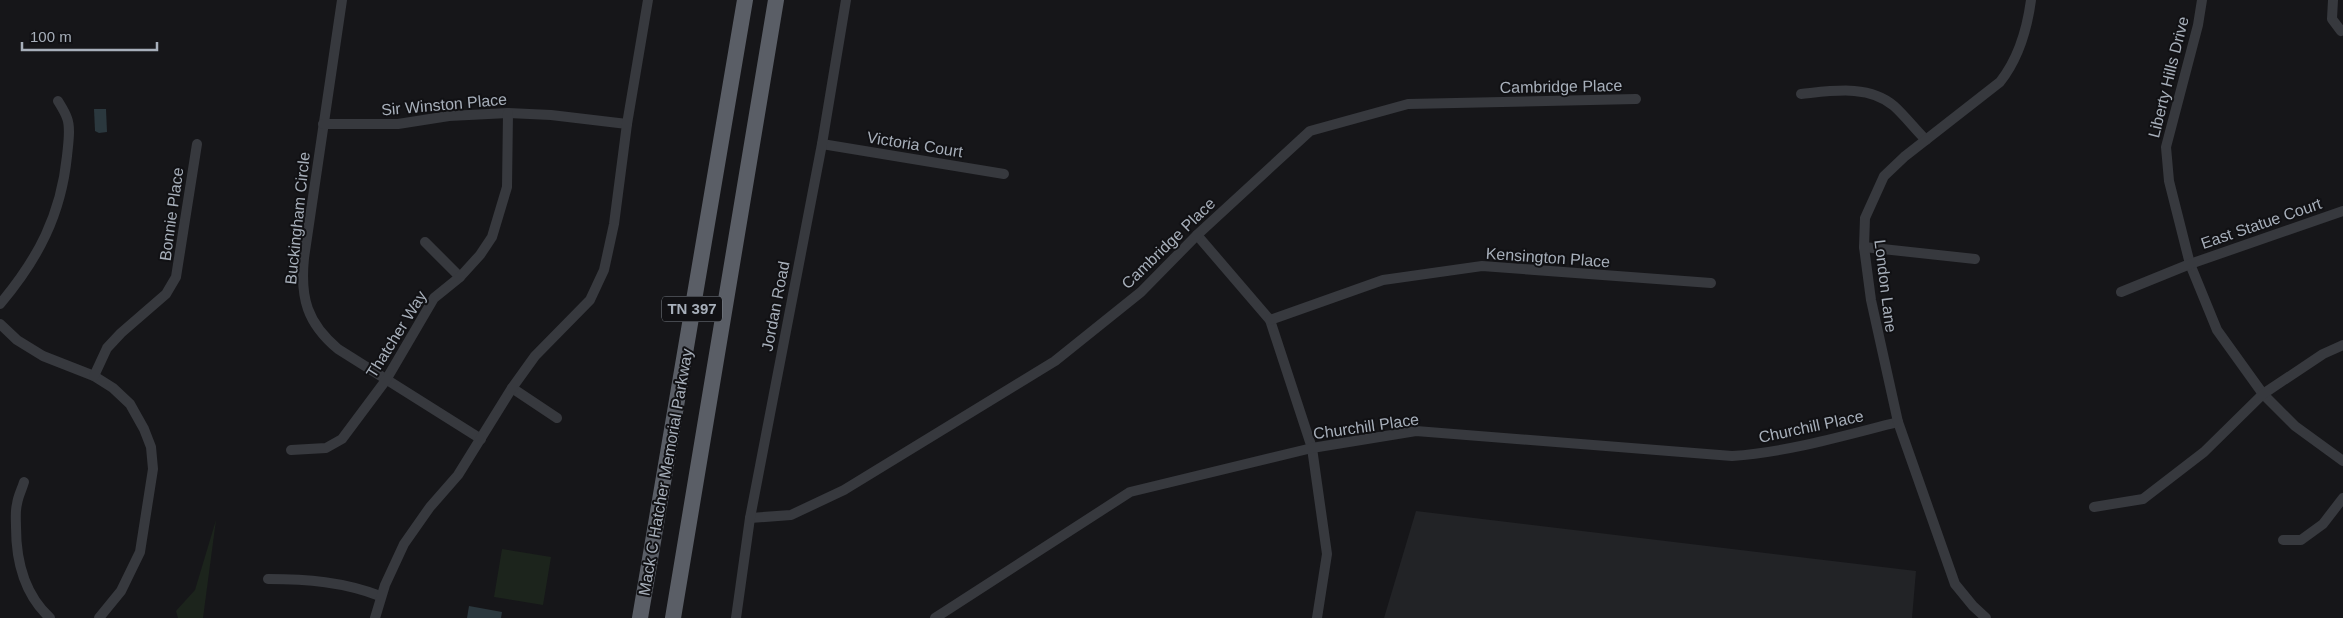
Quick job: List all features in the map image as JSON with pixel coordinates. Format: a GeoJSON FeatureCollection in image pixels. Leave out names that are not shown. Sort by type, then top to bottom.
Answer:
{"type":"FeatureCollection","features":[{"type":"Feature","properties":{"kind":"highway","name":"Mack C Hatcher Memorial Parkway"},"geometry":{"type":"LineString","coordinates":[[640,618],[745,0]]}},
{"type":"Feature","properties":{"kind":"highway","name":"Mack C Hatcher Memorial Parkway"},"geometry":{"type":"LineString","coordinates":[[673,618],[776,0]]}},
{"type":"Feature","properties":{"kind":"street","name":"Buckingham Circle"},"geometry":{"type":"LineString","coordinates":[[342,0],[303,265],[304,300],[310,317],[322,336],[386,380],[481,440]]}},
{"type":"Feature","properties":{"kind":"street"},"geometry":{"type":"LineString","coordinates":[[375,618],[380,596],[404,544],[430,507],[458,475],[512,388],[535,356],[590,300],[604,270],[614,224],[627,124],[648,0]]}},
{"type":"Feature","properties":{"kind":"street","name":"Jordan Road"},"geometry":{"type":"LineString","coordinates":[[736,618],[750,518],[822,144],[846,0]]}},
{"type":"Feature","properties":{"kind":"street","name":"London Lane"},"geometry":{"type":"LineString","coordinates":[[1986,618],[1973,606],[1955,584],[1898,422],[1880,350],[1864,247],[1865,218],[1884,176],[1926,140],[2000,82],[2010,70],[2023,40],[2031,0]]}},
{"type":"Feature","properties":{"kind":"street","name":"Liberty Hills Drive"},"geometry":{"type":"LineString","coordinates":[[2202,0],[2198,25],[2166,147],[2169,181],[2190,264],[2217,330],[2263,394],[2294,426],[2343,461]]}},
{"type":"Feature","properties":{"kind":"street"},"geometry":{"type":"LineString","coordinates":[[2333,0],[2332,19],[2341,32],[2343,30]]}},
{"type":"Feature","properties":{"kind":"street"},"geometry":{"type":"LineString","coordinates":[[1801,94],[1842,90],[1870,94],[1893,105],[1926,140]]}},
{"type":"Feature","properties":{"kind":"street","name":"Cambridge Place"},"geometry":{"type":"LineString","coordinates":[[750,518],[791,515],[844,490],[1055,361],[1141,292],[1197,236],[1310,131],[1408,104],[1636,99]]}},
{"type":"Feature","properties":{"kind":"street"},"geometry":{"type":"LineString","coordinates":[[0,304],[32,263],[47,235],[57,208],[65,175],[68,145],[68,119],[58,101]]}},
{"type":"Feature","properties":{"kind":"street","name":"Sir Winston Place"},"geometry":{"type":"LineString","coordinates":[[323,124],[398,124],[449,116],[508,113],[551,115],[627,124]]}},
{"type":"Feature","properties":{"kind":"street","name":"Thatcher Way"},"geometry":{"type":"LineString","coordinates":[[291,450],[326,448],[342,438],[386,380],[434,298],[460,277],[480,255],[492,237],[507,187],[508,113]]}},
{"type":"Feature","properties":{"kind":"street","name":"Bonnie Place"},"geometry":{"type":"LineString","coordinates":[[94,376],[107,348],[121,333],[166,294],[176,277],[196,144]]}},
{"type":"Feature","properties":{"kind":"street","name":"Victoria Court"},"geometry":{"type":"LineString","coordinates":[[822,144],[1004,174]]}},
{"type":"Feature","properties":{"kind":"street","name":"East Statue Court"},"geometry":{"type":"LineString","coordinates":[[2120,292],[2190,264],[2343,211]]}},
{"type":"Feature","properties":{"kind":"street"},"geometry":{"type":"LineString","coordinates":[[1197,236],[1270,320],[1312,448],[1327,554],[1317,618]]}},
{"type":"Feature","properties":{"kind":"street"},"geometry":{"type":"LineString","coordinates":[[425,242],[460,277]]}},
{"type":"Feature","properties":{"kind":"street"},"geometry":{"type":"LineString","coordinates":[[1864,247],[1975,259]]}},
{"type":"Feature","properties":{"kind":"street","name":"Kensington Place"},"geometry":{"type":"LineString","coordinates":[[1270,320],[1383,280],[1482,266],[1711,283]]}},
{"type":"Feature","properties":{"kind":"street"},"geometry":{"type":"LineString","coordinates":[[0,324],[17,340],[43,356],[94,376],[113,388],[130,404],[144,429],[151,447],[153,470],[140,552],[120,591],[100,618]]}},
{"type":"Feature","properties":{"kind":"street"},"geometry":{"type":"LineString","coordinates":[[2094,507],[2142,499],[2204,452],[2263,394],[2323,354],[2343,345]]}},
{"type":"Feature","properties":{"kind":"street"},"geometry":{"type":"LineString","coordinates":[[512,388],[557,418]]}},
{"type":"Feature","properties":{"kind":"street","name":"Churchill Place"},"geometry":{"type":"LineString","coordinates":[[937,618],[1130,492],[1312,448],[1416,431],[1732,456],[1768,453],[1806,446],[1898,422]]}},
{"type":"Feature","properties":{"kind":"street"},"geometry":{"type":"LineString","coordinates":[[24,482],[16,505],[16,537],[20,565],[28,591],[42,611],[50,618]]}},
{"type":"Feature","properties":{"kind":"street"},"geometry":{"type":"LineString","coordinates":[[2283,540],[2301,540],[2323,524],[2343,498]]}},
{"type":"Feature","properties":{"kind":"street"},"geometry":{"type":"LineString","coordinates":[[268,579],[330,582],[357,587],[380,596]]}},
{"type":"Feature","properties":{"kind":"shaded area"},"geometry":{"type":"Polygon","coordinates":[[[94,109],[106,109],[107,132],[99,133],[95,131],[94,109]]]}},
{"type":"Feature","properties":{"kind":"shaded area"},"geometry":{"type":"Polygon","coordinates":[[[1416,511],[1916,571],[1912,618],[1384,618],[1416,511]]]}},
{"type":"Feature","properties":{"kind":"shaded area"},"geometry":{"type":"Polygon","coordinates":[[[216,520],[203,618],[178,618],[176,611],[195,590],[216,520]]]}},
{"type":"Feature","properties":{"kind":"shaded area"},"geometry":{"type":"Polygon","coordinates":[[[502,549],[551,557],[543,605],[494,597],[502,549]]]}},
{"type":"Feature","properties":{"kind":"shaded area"},"geometry":{"type":"Polygon","coordinates":[[[469,606],[502,612],[501,618],[467,618],[469,606]]]}}]}
